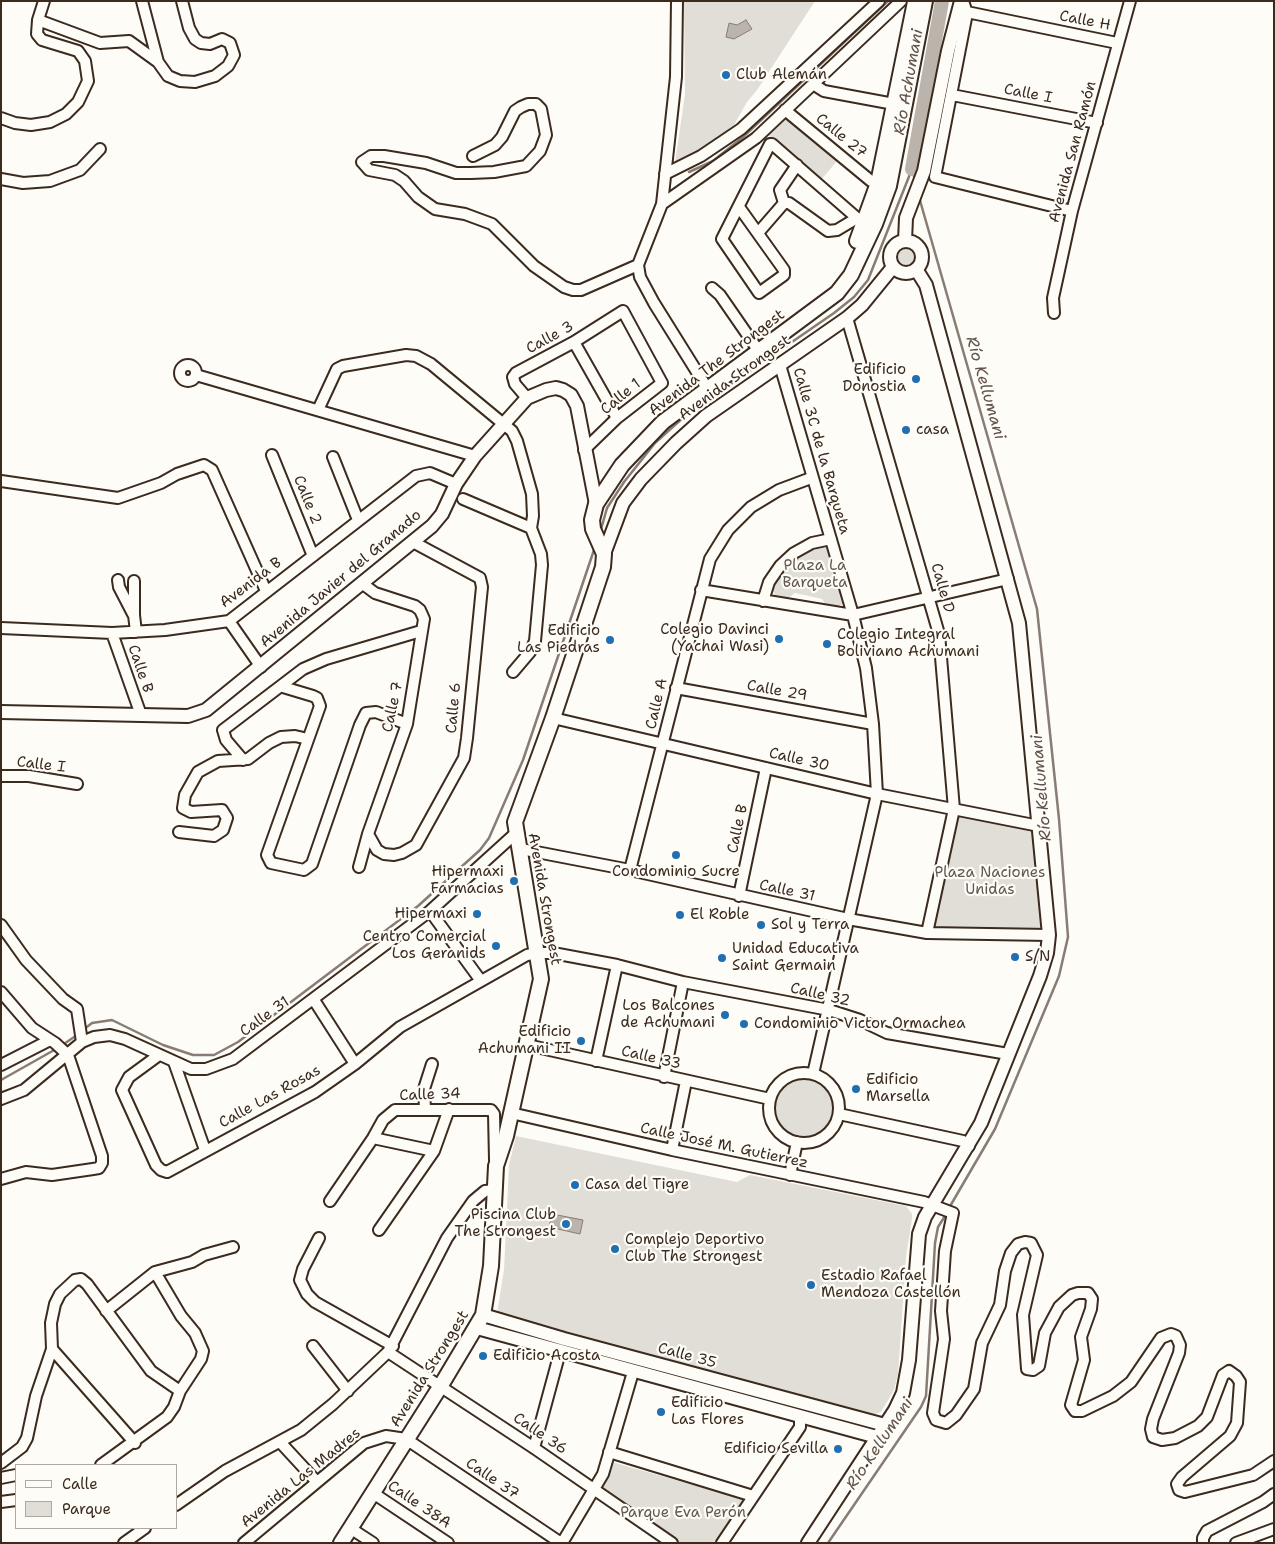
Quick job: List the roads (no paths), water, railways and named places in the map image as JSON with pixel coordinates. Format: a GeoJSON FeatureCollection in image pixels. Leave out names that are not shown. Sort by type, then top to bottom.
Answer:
{"type":"FeatureCollection","features":[{"type":"Feature","properties":{"kind":"main road","name":"Avenida The Strongest"},"geometry":{"type":"LineString","coordinates":[[600,546],[592,520],[596,504],[622,465],[652,433],[707,388],[821,304],[840,276],[884,184],[899,105],[915,1]]}},
{"type":"Feature","properties":{"kind":"main road","name":"Avenida The Strongest"},"geometry":{"type":"LineString","coordinates":[[899,105],[925,1]]}},
{"type":"Feature","properties":{"kind":"main road","name":"Avenida Strongest"},"geometry":{"type":"LineString","coordinates":[[341,1543],[477,1328],[483,1315],[491,1266],[496,1166],[527,1045],[540,979],[537,953],[533,943],[521,849],[516,833],[518,809],[553,718],[603,567],[600,546]]}},
{"type":"Feature","properties":{"kind":"street"},"geometry":{"type":"LineString","coordinates":[[1,118],[15,123],[31,125],[50,122],[66,114],[78,102],[88,81],[85,61],[78,51],[42,40],[37,34],[38,20],[44,1]]}},
{"type":"Feature","properties":{"kind":"street"},"geometry":{"type":"LineString","coordinates":[[142,1],[158,62]]}},
{"type":"Feature","properties":{"kind":"street"},"geometry":{"type":"LineString","coordinates":[[38,20],[100,43],[129,41],[158,62],[168,76],[180,81],[195,82],[215,76],[228,66],[234,55],[230,43],[222,39],[210,44],[201,43],[195,39],[189,28],[182,1]]}},
{"type":"Feature","properties":{"kind":"street"},"geometry":{"type":"LineString","coordinates":[[677,1],[676,78],[662,204],[638,265],[640,277],[654,303],[707,388]]}},
{"type":"Feature","properties":{"kind":"street"},"geometry":{"type":"LineString","coordinates":[[665,174],[700,156],[741,129],[879,1]]}},
{"type":"Feature","properties":{"kind":"street"},"geometry":{"type":"LineString","coordinates":[[662,204],[711,168],[740,151],[901,1]]}},
{"type":"Feature","properties":{"kind":"street","name":"Avenida San Ramón"},"geometry":{"type":"LineString","coordinates":[[1054,313],[1053,298],[1072,211],[1130,1]]}},
{"type":"Feature","properties":{"kind":"street"},"geometry":{"type":"LineString","coordinates":[[962,6],[952,95],[935,177],[1072,211]]}},
{"type":"Feature","properties":{"kind":"street"},"geometry":{"type":"LineString","coordinates":[[904,241],[906,218],[924,171],[948,51],[962,6]]}},
{"type":"Feature","properties":{"kind":"street","name":"Calle H"},"geometry":{"type":"LineString","coordinates":[[962,6],[1117,43]]}},
{"type":"Feature","properties":{"kind":"street"},"geometry":{"type":"LineString","coordinates":[[813,84],[824,91],[899,105]]}},
{"type":"Feature","properties":{"kind":"street","name":"Calle I"},"geometry":{"type":"LineString","coordinates":[[952,95],[1097,122]]}},
{"type":"Feature","properties":{"kind":"street"},"geometry":{"type":"LineString","coordinates":[[473,156],[495,145],[502,137],[515,111],[528,104],[536,104],[541,109],[546,134],[540,151],[526,166],[494,172],[456,173],[426,163],[384,156],[371,156],[362,162],[368,170],[394,176],[404,181],[418,197],[435,209],[465,214],[492,224],[534,266],[564,287],[581,290],[638,265]]}},
{"type":"Feature","properties":{"kind":"street","name":"Calle 27"},"geometry":{"type":"LineString","coordinates":[[785,110],[871,181],[884,184]]}},
{"type":"Feature","properties":{"kind":"street"},"geometry":{"type":"LineString","coordinates":[[739,207],[785,273],[759,293],[722,239],[770,144],[866,221]]}},
{"type":"Feature","properties":{"kind":"street"},"geometry":{"type":"LineString","coordinates":[[1,179],[23,183],[50,181],[80,170],[100,149]]}},
{"type":"Feature","properties":{"kind":"street"},"geometry":{"type":"LineString","coordinates":[[784,203],[780,190],[797,165]]}},
{"type":"Feature","properties":{"kind":"street"},"geometry":{"type":"LineString","coordinates":[[784,203],[789,204],[828,231],[866,221]]}},
{"type":"Feature","properties":{"kind":"street"},"geometry":{"type":"LineString","coordinates":[[758,233],[784,203]]}},
{"type":"Feature","properties":{"kind":"street"},"geometry":{"type":"LineString","coordinates":[[904,241],[913,243],[920,250],[921,260],[916,269],[904,273],[893,267],[889,257],[896,244],[904,241]]}},
{"type":"Feature","properties":{"kind":"street","name":"Avenida Strongest"},"geometry":{"type":"LineString","coordinates":[[600,546],[641,479],[706,416],[847,318],[862,305],[893,267]]}},
{"type":"Feature","properties":{"kind":"street"},"geometry":{"type":"LineString","coordinates":[[808,1543],[904,1393],[907,1379],[919,1234],[981,1123],[1043,970],[1049,935],[1019,623],[926,285],[916,269]]}},
{"type":"Feature","properties":{"kind":"street"},"geometry":{"type":"LineString","coordinates":[[712,288],[720,294],[758,350]]}},
{"type":"Feature","properties":{"kind":"street","name":"Calle 3"},"geometry":{"type":"LineString","coordinates":[[527,398],[515,384],[513,377],[516,373],[574,342],[623,311]]}},
{"type":"Feature","properties":{"kind":"street","name":"Calle 1"},"geometry":{"type":"LineString","coordinates":[[584,450],[617,418],[662,383],[623,311]]}},
{"type":"Feature","properties":{"kind":"street","name":"Calle D"},"geometry":{"type":"LineString","coordinates":[[847,318],[939,634],[954,809],[927,933]]}},
{"type":"Feature","properties":{"kind":"street"},"geometry":{"type":"LineString","coordinates":[[574,342],[617,418]]}},
{"type":"Feature","properties":{"kind":"street"},"geometry":{"type":"LineString","coordinates":[[318,410],[337,370],[342,366],[406,355],[416,356],[431,364],[506,423],[518,441],[532,494],[533,516],[531,528],[541,554],[542,565],[535,640],[530,652],[513,672]]}},
{"type":"Feature","properties":{"kind":"street","name":"Calle 3C de la Barqueta"},"geometry":{"type":"LineString","coordinates":[[780,365],[853,615],[866,668],[877,794],[813,1074]]}},
{"type":"Feature","properties":{"kind":"street"},"geometry":{"type":"LineString","coordinates":[[196,375],[475,456]]}},
{"type":"Feature","properties":{"kind":"street"},"geometry":{"type":"LineString","coordinates":[[527,398],[556,388],[571,395],[577,406],[584,450],[596,504]]}},
{"type":"Feature","properties":{"kind":"street","name":"Avenida Javier del Granado"},"geometry":{"type":"LineString","coordinates":[[1,712],[194,716],[211,706],[432,526],[442,514],[456,484],[475,456],[527,398]]}},
{"type":"Feature","properties":{"kind":"street","name":"Calle 2"},"geometry":{"type":"LineString","coordinates":[[272,455],[313,556]]}},
{"type":"Feature","properties":{"kind":"street"},"geometry":{"type":"LineString","coordinates":[[333,457],[358,520]]}},
{"type":"Feature","properties":{"kind":"street"},"geometry":{"type":"LineString","coordinates":[[1,480],[118,498],[162,483],[177,474],[201,465],[212,470],[266,591]]}},
{"type":"Feature","properties":{"kind":"street","name":"Avenida B"},"geometry":{"type":"LineString","coordinates":[[1,628],[112,633],[198,627],[229,621],[358,520],[421,474],[430,473],[456,484]]}},
{"type":"Feature","properties":{"kind":"street","name":"Calle A"},"geometry":{"type":"LineString","coordinates":[[630,870],[710,559],[728,530],[751,507],[780,490],[812,478]]}},
{"type":"Feature","properties":{"kind":"street"},"geometry":{"type":"LineString","coordinates":[[463,499],[531,528]]}},
{"type":"Feature","properties":{"kind":"street"},"geometry":{"type":"LineString","coordinates":[[763,600],[775,574],[794,553],[812,544],[831,539]]}},
{"type":"Feature","properties":{"kind":"street","name":"Calle 6"},"geometry":{"type":"LineString","coordinates":[[368,834],[377,850],[384,854],[394,855],[402,853],[416,845],[464,758],[482,587],[480,578],[413,542]]}},
{"type":"Feature","properties":{"kind":"street"},"geometry":{"type":"LineString","coordinates":[[701,590],[853,615],[1008,579]]}},
{"type":"Feature","properties":{"kind":"street"},"geometry":{"type":"LineString","coordinates":[[118,580],[121,592],[134,615]]}},
{"type":"Feature","properties":{"kind":"street"},"geometry":{"type":"LineString","coordinates":[[134,582],[136,632]]}},
{"type":"Feature","properties":{"kind":"street","name":"Calle 7"},"geometry":{"type":"LineString","coordinates":[[359,867],[368,834],[407,724],[424,619],[420,610],[404,602],[375,593],[363,584]]}},
{"type":"Feature","properties":{"kind":"street"},"geometry":{"type":"LineString","coordinates":[[229,621],[261,667]]}},
{"type":"Feature","properties":{"kind":"street"},"geometry":{"type":"LineString","coordinates":[[243,760],[226,740],[223,730],[282,687],[303,669],[326,659],[421,631]]}},
{"type":"Feature","properties":{"kind":"street","name":"Calle B"},"geometry":{"type":"LineString","coordinates":[[112,633],[140,715]]}},
{"type":"Feature","properties":{"kind":"street"},"geometry":{"type":"LineString","coordinates":[[282,687],[313,696],[320,702],[320,706],[267,855],[271,863],[304,870],[312,864],[360,725],[366,714],[376,712],[407,724]]}},
{"type":"Feature","properties":{"kind":"street","name":"Calle 29"},"geometry":{"type":"LineString","coordinates":[[676,688],[872,724]]}},
{"type":"Feature","properties":{"kind":"street","name":"Calle 30"},"geometry":{"type":"LineString","coordinates":[[553,718],[877,794],[1039,826]]}},
{"type":"Feature","properties":{"kind":"street"},"geometry":{"type":"LineString","coordinates":[[179,832],[214,836],[219,834],[227,818],[226,813],[222,810],[186,811],[182,803],[198,772],[224,760],[243,760],[255,756],[269,743],[281,737],[295,736],[308,739]]}},
{"type":"Feature","properties":{"kind":"street","name":"Calle B"},"geometry":{"type":"LineString","coordinates":[[739,896],[766,768]]}},
{"type":"Feature","properties":{"kind":"street","name":"Calle I"},"geometry":{"type":"LineString","coordinates":[[1,776],[29,776],[77,784]]}},
{"type":"Feature","properties":{"kind":"street","name":"Calle 31"},"geometry":{"type":"LineString","coordinates":[[1,1099],[24,1090],[67,1053],[81,1036],[110,1035],[191,1068],[206,1069],[233,1059],[430,911],[516,833]]}},
{"type":"Feature","properties":{"kind":"street","name":"Calle 31"},"geometry":{"type":"LineString","coordinates":[[521,849],[630,870],[848,919],[927,933],[1049,935]]}},
{"type":"Feature","properties":{"kind":"street"},"geometry":{"type":"LineString","coordinates":[[430,911],[481,980]]}},
{"type":"Feature","properties":{"kind":"street"},"geometry":{"type":"LineString","coordinates":[[1,925],[26,960],[63,999],[77,1009],[81,1036]]}},
{"type":"Feature","properties":{"kind":"street","name":"Calle 32"},"geometry":{"type":"LineString","coordinates":[[537,953],[553,953],[617,965],[682,982],[828,1010],[860,1020],[887,1033],[1008,1054]]}},
{"type":"Feature","properties":{"kind":"street","name":"Calle Las Rosas"},"geometry":{"type":"LineString","coordinates":[[159,1055],[129,1077],[122,1090],[152,1158],[160,1170],[167,1172],[315,1092],[355,1064],[400,1027],[526,955],[537,953]]}},
{"type":"Feature","properties":{"kind":"street"},"geometry":{"type":"LineString","coordinates":[[596,1061],[617,965]]}},
{"type":"Feature","properties":{"kind":"street"},"geometry":{"type":"LineString","coordinates":[[664,1077],[682,982]]}},
{"type":"Feature","properties":{"kind":"street"},"geometry":{"type":"LineString","coordinates":[[1,992],[32,1028],[67,1053],[102,1156],[102,1163],[94,1169],[52,1175],[26,1172],[1,1179]]}},
{"type":"Feature","properties":{"kind":"street"},"geometry":{"type":"LineString","coordinates":[[314,1000],[355,1064]]}},
{"type":"Feature","properties":{"kind":"street"},"geometry":{"type":"LineString","coordinates":[[1,1065],[52,1041]]}},
{"type":"Feature","properties":{"kind":"street","name":"Calle 33"},"geometry":{"type":"LineString","coordinates":[[527,1045],[664,1077],[770,1099]]}},
{"type":"Feature","properties":{"kind":"street"},"geometry":{"type":"LineString","coordinates":[[174,1062],[205,1150]]}},
{"type":"Feature","properties":{"kind":"street"},"geometry":{"type":"LineString","coordinates":[[425,1109],[424,1089],[432,1064]]}},
{"type":"Feature","properties":{"kind":"street"},"geometry":{"type":"LineString","coordinates":[[802,1073],[813,1074],[823,1078],[832,1086],[837,1096],[839,1114],[833,1127],[826,1135],[812,1142],[797,1142],[786,1138],[777,1131],[771,1121],[770,1099],[782,1081],[802,1073]]}},
{"type":"Feature","properties":{"kind":"street"},"geometry":{"type":"LineString","coordinates":[[672,1150],[686,1081]]}},
{"type":"Feature","properties":{"kind":"street"},"geometry":{"type":"LineString","coordinates":[[379,1230],[434,1151],[449,1109]]}},
{"type":"Feature","properties":{"kind":"street","name":"Calle 34"},"geometry":{"type":"LineString","coordinates":[[330,1201],[388,1114],[395,1110],[491,1110],[494,1114],[496,1166]]}},
{"type":"Feature","properties":{"kind":"street","name":"Calle José M. Gutierrez"},"geometry":{"type":"LineString","coordinates":[[511,1113],[672,1150],[936,1206],[953,1213],[947,1233],[945,1251],[942,1311],[944,1339],[933,1414],[936,1420],[946,1423],[956,1415],[974,1388],[982,1343],[1000,1305],[1005,1271],[1011,1253],[1018,1244],[1025,1242],[1031,1243],[1037,1255],[1023,1315],[1027,1369],[1033,1370],[1039,1366],[1045,1333],[1058,1307],[1072,1295],[1078,1293],[1088,1294],[1092,1299],[1091,1309],[1081,1337],[1084,1360],[1071,1405],[1075,1411],[1082,1411],[1113,1396],[1131,1382],[1161,1338],[1171,1334],[1176,1336],[1180,1344],[1179,1353],[1153,1419],[1153,1436],[1162,1440],[1175,1438],[1198,1426],[1206,1417],[1223,1375],[1230,1371],[1240,1382],[1237,1422],[1230,1436],[1182,1477],[1177,1484],[1179,1490],[1184,1492],[1253,1475],[1274,1461]]}},
{"type":"Feature","properties":{"kind":"street"},"geometry":{"type":"LineString","coordinates":[[839,1114],[963,1141],[968,1146]]}},
{"type":"Feature","properties":{"kind":"street"},"geometry":{"type":"LineString","coordinates":[[373,1138],[434,1151]]}},
{"type":"Feature","properties":{"kind":"street"},"geometry":{"type":"LineString","coordinates":[[790,1175],[797,1142]]}},
{"type":"Feature","properties":{"kind":"street"},"geometry":{"type":"LineString","coordinates":[[178,1504],[225,1471],[301,1430],[348,1391],[391,1349],[447,1238],[473,1201],[485,1191],[495,1190]]}},
{"type":"Feature","properties":{"kind":"street","name":"Calle 36"},"geometry":{"type":"LineString","coordinates":[[319,1238],[302,1269],[300,1280],[307,1294],[314,1302],[391,1349],[440,1387],[595,1489],[672,1543]]}},
{"type":"Feature","properties":{"kind":"street"},"geometry":{"type":"LineString","coordinates":[[106,1311],[155,1272],[192,1262],[204,1255],[233,1247]]}},
{"type":"Feature","properties":{"kind":"street"},"geometry":{"type":"LineString","coordinates":[[103,1464],[135,1443],[167,1417],[174,1407],[180,1391],[197,1368],[203,1351],[195,1333],[181,1316],[155,1272]]}},
{"type":"Feature","properties":{"kind":"street"},"geometry":{"type":"LineString","coordinates":[[1,1463],[22,1446],[27,1438],[36,1396],[52,1349],[51,1323],[56,1304],[60,1294],[75,1280],[81,1279],[87,1284],[151,1371],[180,1391]]}},
{"type":"Feature","properties":{"kind":"street","name":"Calle 35"},"geometry":{"type":"LineString","coordinates":[[483,1315],[694,1374],[735,1392]]}},
{"type":"Feature","properties":{"kind":"street","name":"Calle 35"},"geometry":{"type":"LineString","coordinates":[[477,1328],[691,1387],[735,1392],[802,1410],[877,1437]]}},
{"type":"Feature","properties":{"kind":"street"},"geometry":{"type":"LineString","coordinates":[[534,1448],[564,1339]]}},
{"type":"Feature","properties":{"kind":"street"},"geometry":{"type":"LineString","coordinates":[[313,1346],[348,1391]]}},
{"type":"Feature","properties":{"kind":"street"},"geometry":{"type":"LineString","coordinates":[[52,1349],[135,1443]]}},
{"type":"Feature","properties":{"kind":"street"},"geometry":{"type":"LineString","coordinates":[[562,1543],[602,1474],[636,1359]]}},
{"type":"Feature","properties":{"kind":"street"},"geometry":{"type":"LineString","coordinates":[[691,1387],[694,1374]]}},
{"type":"Feature","properties":{"kind":"street"},"geometry":{"type":"LineString","coordinates":[[722,1543],[800,1427],[802,1410]]}},
{"type":"Feature","properties":{"kind":"street","name":"Calle 35"},"geometry":{"type":"LineString","coordinates":[[802,1410],[885,1425]]}},
{"type":"Feature","properties":{"kind":"street","name":"Avenida Las Madres"},"geometry":{"type":"LineString","coordinates":[[244,1543],[316,1481],[372,1439],[386,1436],[406,1439]]}},
{"type":"Feature","properties":{"kind":"street","name":"Calle 37"},"geometry":{"type":"LineString","coordinates":[[406,1439],[562,1543]]}},
{"type":"Feature","properties":{"kind":"street"},"geometry":{"type":"LineString","coordinates":[[280,1442],[316,1481]]}},
{"type":"Feature","properties":{"kind":"street"},"geometry":{"type":"LineString","coordinates":[[609,1452],[753,1496]]}},
{"type":"Feature","properties":{"kind":"street"},"geometry":{"type":"LineString","coordinates":[[1,1478],[15,1475]]}},
{"type":"Feature","properties":{"kind":"street","name":"Calle 38A"},"geometry":{"type":"LineString","coordinates":[[373,1493],[448,1543]]}},
{"type":"Feature","properties":{"kind":"street"},"geometry":{"type":"LineString","coordinates":[[1203,1543],[1202,1538],[1207,1531],[1263,1502],[1274,1494]]}},
{"type":"Feature","properties":{"kind":"street"},"geometry":{"type":"LineString","coordinates":[[1,1502],[15,1500]]}},
{"type":"Feature","properties":{"kind":"street"},"geometry":{"type":"LineString","coordinates":[[350,1528],[373,1543]]}},
{"type":"Feature","properties":{"kind":"street"},"geometry":{"type":"LineString","coordinates":[[124,1543],[144,1529]]}},
{"type":"Feature","properties":{"kind":"street"},"geometry":{"type":"LineString","coordinates":[[1236,1543],[1274,1529]]}},
{"type":"Feature","properties":{"kind":"waterway"},"geometry":{"type":"LineString","coordinates":[[689,172],[713,161],[743,137],[888,1]]}},
{"type":"Feature","properties":{"kind":"waterway","name":"Río Achumani"},"geometry":{"type":"LineString","coordinates":[[912,169],[942,1]]}},
{"type":"Feature","properties":{"kind":"waterway","name":"Río Kellumani"},"geometry":{"type":"LineString","coordinates":[[912,169],[915,180]]}},
{"type":"Feature","properties":{"kind":"waterway"},"geometry":{"type":"LineString","coordinates":[[600,533],[607,508],[624,482],[655,443],[686,415],[834,313],[854,297],[868,280],[912,169]]}},
{"type":"Feature","properties":{"kind":"waterway","name":"Río Kellumani"},"geometry":{"type":"LineString","coordinates":[[919,197],[1037,609],[1059,819],[1068,937],[1059,976],[995,1129],[949,1208]]}},
{"type":"Feature","properties":{"kind":"waterway"},"geometry":{"type":"LineString","coordinates":[[83,1030],[92,1023],[112,1020],[163,1045],[193,1055],[214,1055],[238,1042],[418,906],[480,850],[489,838],[523,760],[595,547]]}},
{"type":"Feature","properties":{"kind":"waterway"},"geometry":{"type":"LineString","coordinates":[[61,1046],[77,1035]]}},
{"type":"Feature","properties":{"kind":"waterway"},"geometry":{"type":"LineString","coordinates":[[1,1080],[56,1049]]}},
{"type":"Feature","properties":{"kind":"waterway","name":"Río Kellumani"},"geometry":{"type":"LineString","coordinates":[[828,1543],[921,1407],[926,1396],[935,1243],[938,1227],[947,1213]]}},
{"type":"Feature","properties":{"kind":"place","name":"Club Alemán"},"geometry":{"type":"Point","coordinates":[726,75]}},
{"type":"Feature","properties":{"kind":"place","name":"Edificio Donostia"},"geometry":{"type":"Point","coordinates":[916,379]}},
{"type":"Feature","properties":{"kind":"place","name":"casa"},"geometry":{"type":"Point","coordinates":[906,430]}},
{"type":"Feature","properties":{"kind":"place","name":"Colegio Davinci (Yachai Wasi)"},"geometry":{"type":"Point","coordinates":[779,639]}},
{"type":"Feature","properties":{"kind":"place","name":"Edificio Las Piedras"},"geometry":{"type":"Point","coordinates":[610,640]}},
{"type":"Feature","properties":{"kind":"place","name":"Colegio Integral Boliviano Achumani"},"geometry":{"type":"Point","coordinates":[827,644]}},
{"type":"Feature","properties":{"kind":"place","name":"Condominio Sucre"},"geometry":{"type":"Point","coordinates":[676,855]}},
{"type":"Feature","properties":{"kind":"place","name":"Hipermaxi Farmacias"},"geometry":{"type":"Point","coordinates":[514,881]}},
{"type":"Feature","properties":{"kind":"place","name":"Hipermaxi"},"geometry":{"type":"Point","coordinates":[477,914]}},
{"type":"Feature","properties":{"kind":"place","name":"El Roble"},"geometry":{"type":"Point","coordinates":[680,915]}},
{"type":"Feature","properties":{"kind":"place","name":"Sol y Terra"},"geometry":{"type":"Point","coordinates":[761,925]}},
{"type":"Feature","properties":{"kind":"place","name":"Centro Comercial Los Geranids"},"geometry":{"type":"Point","coordinates":[496,946]}},
{"type":"Feature","properties":{"kind":"place","name":"S/N"},"geometry":{"type":"Point","coordinates":[1015,957]}},
{"type":"Feature","properties":{"kind":"place","name":"Unidad Educativa Saint Germain"},"geometry":{"type":"Point","coordinates":[722,958]}},
{"type":"Feature","properties":{"kind":"place","name":"Los Balcones de Achumani"},"geometry":{"type":"Point","coordinates":[725,1015]}},
{"type":"Feature","properties":{"kind":"place","name":"Condominio Victor Ormachea"},"geometry":{"type":"Point","coordinates":[744,1024]}},
{"type":"Feature","properties":{"kind":"place","name":"Edificio Achumani II"},"geometry":{"type":"Point","coordinates":[581,1041]}},
{"type":"Feature","properties":{"kind":"place","name":"Edificio Marsella"},"geometry":{"type":"Point","coordinates":[856,1089]}},
{"type":"Feature","properties":{"kind":"place","name":"Casa del Tigre"},"geometry":{"type":"Point","coordinates":[575,1185]}},
{"type":"Feature","properties":{"kind":"place","name":"Piscina Club The Strongest"},"geometry":{"type":"Point","coordinates":[566,1224]}},
{"type":"Feature","properties":{"kind":"place","name":"Complejo Deportivo Club The Strongest"},"geometry":{"type":"Point","coordinates":[615,1249]}},
{"type":"Feature","properties":{"kind":"place","name":"Estadio Rafael Mendoza Castellón"},"geometry":{"type":"Point","coordinates":[811,1285]}},
{"type":"Feature","properties":{"kind":"place","name":"Edificio Acosta"},"geometry":{"type":"Point","coordinates":[483,1356]}},
{"type":"Feature","properties":{"kind":"place","name":"Edificio Las Flores"},"geometry":{"type":"Point","coordinates":[661,1412]}},
{"type":"Feature","properties":{"kind":"place","name":"Edificio Sevilla"},"geometry":{"type":"Point","coordinates":[838,1449]}},
{"type":"Feature","properties":{"kind":"park label","name":"Plaza La Barqueta"},"geometry":{"type":"Point","coordinates":[815,574]}},
{"type":"Feature","properties":{"kind":"park label","name":"Plaza Naciones Unidas"},"geometry":{"type":"Point","coordinates":[990,882]}},
{"type":"Feature","properties":{"kind":"park label","name":"Parque Eva Perón"},"geometry":{"type":"Point","coordinates":[683,1513]}}]}
